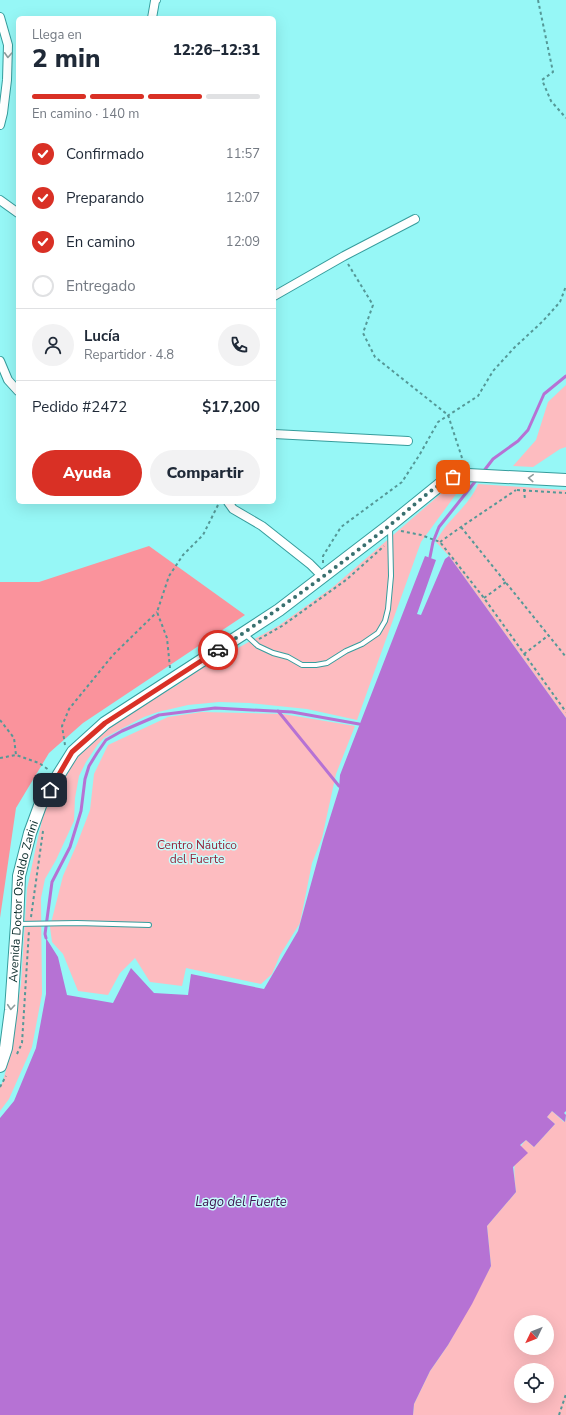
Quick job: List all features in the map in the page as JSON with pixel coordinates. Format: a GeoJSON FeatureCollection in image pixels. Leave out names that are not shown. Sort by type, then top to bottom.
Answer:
{"type":"FeatureCollection","features":[{"type":"Feature","properties":{"kind":"main road","name":"Avenida Doctor Osvaldo Zarini"},"geometry":{"type":"LineString","coordinates":[[3,1070],[7,1041],[17,924],[19,876],[30,833],[41,802],[58,777],[72,752],[105,723],[279,610],[322,576],[396,528],[442,483],[453,477],[468,475],[566,480]]}},
{"type":"Feature","properties":{"kind":"street"},"geometry":{"type":"LineString","coordinates":[[152,16],[156,0]]}},
{"type":"Feature","properties":{"kind":"street"},"geometry":{"type":"LineString","coordinates":[[0,17],[8,45],[7,80],[0,125]]}},
{"type":"Feature","properties":{"kind":"street"},"geometry":{"type":"LineString","coordinates":[[0,200],[16,212]]}},
{"type":"Feature","properties":{"kind":"street"},"geometry":{"type":"LineString","coordinates":[[276,295],[344,256],[415,219]]}},
{"type":"Feature","properties":{"kind":"street"},"geometry":{"type":"LineString","coordinates":[[0,361],[8,380],[16,388]]}},
{"type":"Feature","properties":{"kind":"street"},"geometry":{"type":"LineString","coordinates":[[276,434],[408,442]]}},
{"type":"Feature","properties":{"kind":"street"},"geometry":{"type":"LineString","coordinates":[[229,504],[233,509],[262,526],[310,564],[322,576]]}},
{"type":"Feature","properties":{"kind":"lane"},"geometry":{"type":"LineString","coordinates":[[244,633],[258,646],[273,653],[288,657],[302,665],[316,665],[327,663],[362,644],[378,633],[385,621],[388,609],[391,576],[390,540],[396,528]]}},
{"type":"Feature","properties":{"kind":"lane"},"geometry":{"type":"LineString","coordinates":[[17,924],[58,923],[149,925]]}},
{"type":"Feature","properties":{"kind":"path"},"geometry":{"type":"LineString","coordinates":[[538,0],[553,72],[542,80],[551,101],[566,118]]}},
{"type":"Feature","properties":{"kind":"path"},"geometry":{"type":"LineString","coordinates":[[344,256],[373,305],[363,333],[375,357],[448,415],[468,475]]}},
{"type":"Feature","properties":{"kind":"path"},"geometry":{"type":"LineString","coordinates":[[322,576],[323,556],[341,527],[402,482],[438,422],[478,396],[493,371],[560,302],[566,286]]}},
{"type":"Feature","properties":{"kind":"path"},"geometry":{"type":"LineString","coordinates":[[440,542],[516,490]]}},
{"type":"Feature","properties":{"kind":"path"},"geometry":{"type":"LineString","coordinates":[[66,763],[62,726],[69,709],[113,655],[157,612],[169,576],[183,555],[203,535],[218,504]]}},
{"type":"Feature","properties":{"kind":"path"},"geometry":{"type":"LineString","coordinates":[[396,528],[405,527]]}},
{"type":"Feature","properties":{"kind":"path"},"geometry":{"type":"LineString","coordinates":[[461,527],[566,657]]}},
{"type":"Feature","properties":{"kind":"path"},"geometry":{"type":"LineString","coordinates":[[396,528],[440,542],[484,598],[566,712]]}},
{"type":"Feature","properties":{"kind":"path"},"geometry":{"type":"LineString","coordinates":[[253,642],[282,626],[346,580],[390,540],[396,528]]}},
{"type":"Feature","properties":{"kind":"path"},"geometry":{"type":"LineString","coordinates":[[484,598],[506,582]]}},
{"type":"Feature","properties":{"kind":"path"},"geometry":{"type":"LineString","coordinates":[[157,612],[167,638],[172,680]]}},
{"type":"Feature","properties":{"kind":"path"},"geometry":{"type":"LineString","coordinates":[[524,654],[549,635]]}},
{"type":"Feature","properties":{"kind":"path"},"geometry":{"type":"LineString","coordinates":[[0,720],[14,738],[16,755]]}},
{"type":"Feature","properties":{"kind":"path"},"geometry":{"type":"LineString","coordinates":[[0,758],[16,755],[39,763],[58,777]]}},
{"type":"Feature","properties":{"kind":"path"},"geometry":{"type":"LineString","coordinates":[[16,1055],[22,1043],[32,924],[44,825]]}},
{"type":"Feature","properties":{"kind":"path"},"geometry":{"type":"LineString","coordinates":[[0,1087],[3,1070]]}},
{"type":"Feature","properties":{"kind":"path"},"geometry":{"type":"LineString","coordinates":[[559,1415],[566,1394]]}},
{"type":"Feature","properties":{"kind":"green space"},"geometry":{"type":"Polygon","coordinates":[[[566,385],[566,447],[560,449],[533,467],[513,466],[536,440],[548,402],[566,385]]]}},
{"type":"Feature","properties":{"kind":"green space"},"geometry":{"type":"Polygon","coordinates":[[[460,482],[465,482],[421,542],[357,720],[307,709],[249,703],[219,702],[188,705],[158,712],[144,717],[104,738],[98,744],[79,776],[75,798],[74,821],[56,860],[45,879],[41,898],[42,994],[32,1047],[9,1099],[0,1111],[0,1087],[11,1050],[21,984],[27,889],[37,842],[44,812],[78,755],[104,730],[149,701],[176,686],[198,670],[278,626],[333,587],[444,491],[460,482]]]}},
{"type":"Feature","properties":{"kind":"green space"},"geometry":{"type":"Polygon","coordinates":[[[478,484],[566,490],[566,718],[449,556],[436,542],[440,534],[469,500],[478,484]]]}},
{"type":"Feature","properties":{"kind":"green space","name":"Centro Náutico del Fuerte"},"geometry":{"type":"Polygon","coordinates":[[[202,712],[283,714],[355,726],[336,774],[322,838],[312,863],[300,923],[280,955],[272,974],[261,984],[186,968],[182,986],[150,982],[135,958],[120,973],[108,995],[78,991],[63,954],[52,942],[50,927],[63,876],[90,810],[94,774],[108,745],[168,717],[202,712]]]}},
{"type":"Feature","properties":{"kind":"green space"},"geometry":{"type":"Polygon","coordinates":[[[552,1111],[564,1122],[566,1120],[566,1415],[413,1415],[414,1404],[430,1371],[448,1345],[491,1266],[487,1226],[516,1192],[515,1164],[518,1152],[526,1140],[534,1147],[555,1124],[547,1117],[552,1111]]]}},
{"type":"Feature","properties":{"kind":"shaded area"},"geometry":{"type":"Polygon","coordinates":[[[149,546],[245,615],[83,723],[49,753],[16,808],[0,918],[0,582],[39,582],[149,546]]]}},
{"type":"Feature","properties":{"kind":"water","name":"Lago del Fuerte"},"geometry":{"type":"Polygon","coordinates":[[[425,556],[436,560],[417,614],[421,615],[445,559],[449,556],[566,718],[565,1122],[552,1111],[547,1117],[555,1124],[534,1147],[526,1140],[520,1145],[528,1153],[513,1167],[516,1192],[487,1226],[491,1266],[472,1304],[448,1345],[430,1371],[414,1404],[413,1415],[0,1415],[0,1118],[14,1101],[36,1048],[46,994],[46,938],[58,957],[67,995],[113,1003],[131,968],[154,993],[188,995],[191,974],[264,989],[298,931],[323,840],[339,789],[340,775],[425,556]]]}},
{"type":"Feature","properties":{"kind":"waterway"},"geometry":{"type":"LineString","coordinates":[[483,472],[493,459],[518,441],[528,430],[544,394],[566,376]]}},
{"type":"Feature","properties":{"kind":"waterway"},"geometry":{"type":"LineString","coordinates":[[430,557],[433,542],[439,527],[478,478]]}},
{"type":"Feature","properties":{"kind":"waterway"},"geometry":{"type":"LineString","coordinates":[[46,938],[45,934],[52,882],[70,847],[81,811],[85,779],[89,766],[106,740],[122,731],[159,715],[215,708],[292,712],[359,724]]}},
{"type":"Feature","properties":{"kind":"waterway"},"geometry":{"type":"LineString","coordinates":[[278,711],[339,786]]}},
{"type":"Feature","properties":{"kind":"way so far"},"geometry":{"type":"LineString","coordinates":[[218,650],[279,610],[442,483],[453,477]]}},
{"type":"Feature","properties":{"kind":"route"},"geometry":{"type":"LineString","coordinates":[[50,790],[72,752],[105,723],[218,650]]}}]}
